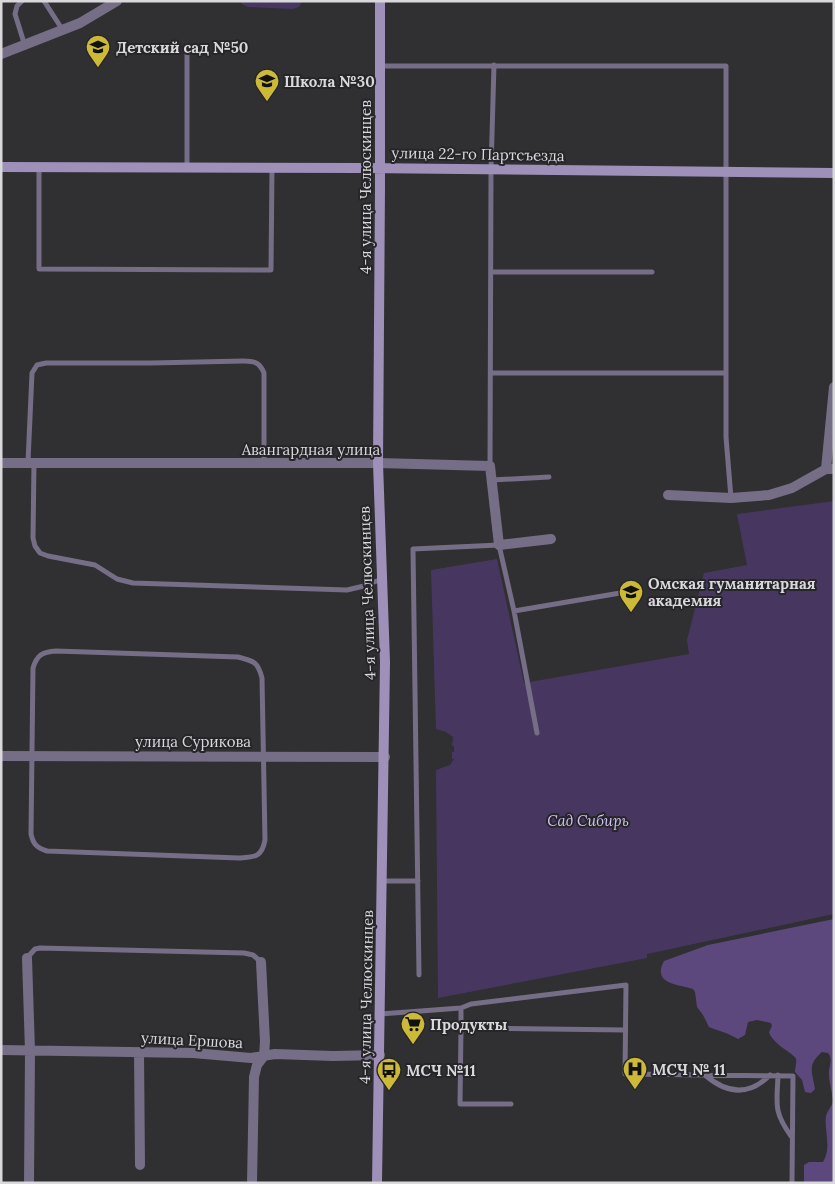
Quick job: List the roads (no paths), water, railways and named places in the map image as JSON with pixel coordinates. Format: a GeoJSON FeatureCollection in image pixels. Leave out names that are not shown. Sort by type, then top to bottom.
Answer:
{"type":"FeatureCollection","features":[{"type":"Feature","properties":{"kind":"main road","name":"4-я улица Челюскинцев"},"geometry":{"type":"LineString","coordinates":[[377,1183],[386,662],[378,464],[380,1]]}},
{"type":"Feature","properties":{"kind":"main road","name":"улица 22-го Партсъезда"},"geometry":{"type":"LineString","coordinates":[[1,167],[380,168],[834,173]]}},
{"type":"Feature","properties":{"kind":"street"},"geometry":{"type":"LineString","coordinates":[[1,54],[26,46],[62,29],[80,23],[117,1]]}},
{"type":"Feature","properties":{"kind":"street"},"geometry":{"type":"LineString","coordinates":[[668,495],[732,498],[769,495],[792,488],[830,469],[834,387]]}},
{"type":"Feature","properties":{"kind":"street","name":"Авангардная улица"},"geometry":{"type":"LineString","coordinates":[[1,463],[490,466]]}},
{"type":"Feature","properties":{"kind":"street"},"geometry":{"type":"LineString","coordinates":[[490,466],[500,544],[551,539]]}},
{"type":"Feature","properties":{"kind":"street","name":"улица Сурикова"},"geometry":{"type":"LineString","coordinates":[[1,756],[385,757]]}},
{"type":"Feature","properties":{"kind":"street"},"geometry":{"type":"LineString","coordinates":[[27,958],[30,1051],[29,1183]]}},
{"type":"Feature","properties":{"kind":"street"},"geometry":{"type":"LineString","coordinates":[[252,1183],[254,1077],[257,1065],[264,1056],[266,1041],[261,962]]}},
{"type":"Feature","properties":{"kind":"street","name":"улица Ершова"},"geometry":{"type":"LineString","coordinates":[[1,1050],[193,1053],[242,1058],[275,1054],[380,1055]]}},
{"type":"Feature","properties":{"kind":"street"},"geometry":{"type":"LineString","coordinates":[[139,1052],[140,1165]]}},
{"type":"Feature","properties":{"kind":"lane"},"geometry":{"type":"LineString","coordinates":[[22,1],[17,6],[15,14],[26,46]]}},
{"type":"Feature","properties":{"kind":"lane"},"geometry":{"type":"LineString","coordinates":[[44,1],[62,29]]}},
{"type":"Feature","properties":{"kind":"lane"},"geometry":{"type":"LineString","coordinates":[[187,46],[187,168]]}},
{"type":"Feature","properties":{"kind":"lane"},"geometry":{"type":"LineString","coordinates":[[380,66],[726,66],[726,437],[732,498]]}},
{"type":"Feature","properties":{"kind":"lane"},"geometry":{"type":"LineString","coordinates":[[490,466],[491,170],[494,66]]}},
{"type":"Feature","properties":{"kind":"lane"},"geometry":{"type":"LineString","coordinates":[[39,167],[39,269],[271,270],[272,168]]}},
{"type":"Feature","properties":{"kind":"lane"},"geometry":{"type":"LineString","coordinates":[[490,272],[652,272]]}},
{"type":"Feature","properties":{"kind":"lane"},"geometry":{"type":"LineString","coordinates":[[264,464],[264,373],[261,366],[254,361],[46,363],[37,365],[32,373],[31,462],[33,538],[35,546],[40,553],[94,564],[117,579],[133,583],[348,590],[383,578]]}},
{"type":"Feature","properties":{"kind":"lane"},"geometry":{"type":"LineString","coordinates":[[490,373],[726,373]]}},
{"type":"Feature","properties":{"kind":"lane"},"geometry":{"type":"LineString","coordinates":[[492,480],[549,478]]}},
{"type":"Feature","properties":{"kind":"lane"},"geometry":{"type":"LineString","coordinates":[[419,975],[413,549],[500,544],[537,733]]}},
{"type":"Feature","properties":{"kind":"lane"},"geometry":{"type":"LineString","coordinates":[[514,611],[632,591]]}},
{"type":"Feature","properties":{"kind":"lane"},"geometry":{"type":"LineString","coordinates":[[45,652],[238,657],[251,660],[259,667],[262,678],[265,840],[263,848],[259,855],[252,858],[47,851],[39,849],[33,843],[31,834],[31,756],[33,668],[37,657],[45,652]]}},
{"type":"Feature","properties":{"kind":"lane"},"geometry":{"type":"LineString","coordinates":[[383,881],[418,881]]}},
{"type":"Feature","properties":{"kind":"lane"},"geometry":{"type":"LineString","coordinates":[[27,958],[35,949],[40,948],[244,953],[253,955],[261,962]]}},
{"type":"Feature","properties":{"kind":"lane"},"geometry":{"type":"LineString","coordinates":[[380,1014],[461,1008],[471,1004],[626,985],[625,1074],[792,1076],[792,1183]]}},
{"type":"Feature","properties":{"kind":"lane"},"geometry":{"type":"LineString","coordinates":[[461,1008],[460,1104],[512,1104]]}},
{"type":"Feature","properties":{"kind":"lane"},"geometry":{"type":"LineString","coordinates":[[461,1028],[625,1030]]}},
{"type":"Feature","properties":{"kind":"lane"},"geometry":{"type":"LineString","coordinates":[[705,1075],[718,1085],[733,1090],[752,1088],[762,1083],[770,1075]]}},
{"type":"Feature","properties":{"kind":"lane"},"geometry":{"type":"LineString","coordinates":[[778,1075],[777,1112],[781,1122],[792,1136]]}},
{"type":"Feature","properties":{"kind":"place","name":"Детский сад №50"},"geometry":{"type":"Point","coordinates":[98,68]}},
{"type":"Feature","properties":{"kind":"place","name":"Школа №30"},"geometry":{"type":"Point","coordinates":[267,102]}},
{"type":"Feature","properties":{"kind":"place","name":"Омская гуманитарная академия"},"geometry":{"type":"Point","coordinates":[631,613]}},
{"type":"Feature","properties":{"kind":"place","name":"Продукты"},"geometry":{"type":"Point","coordinates":[413,1045]}},
{"type":"Feature","properties":{"kind":"place","name":"МСЧ № 11"},"geometry":{"type":"Point","coordinates":[635,1090]}},
{"type":"Feature","properties":{"kind":"place","name":"МСЧ №11"},"geometry":{"type":"Point","coordinates":[389,1091]}},
{"type":"Feature","properties":{"kind":"park label","name":"Сад Сибирь"},"geometry":{"type":"Point","coordinates":[588,820]}}]}
